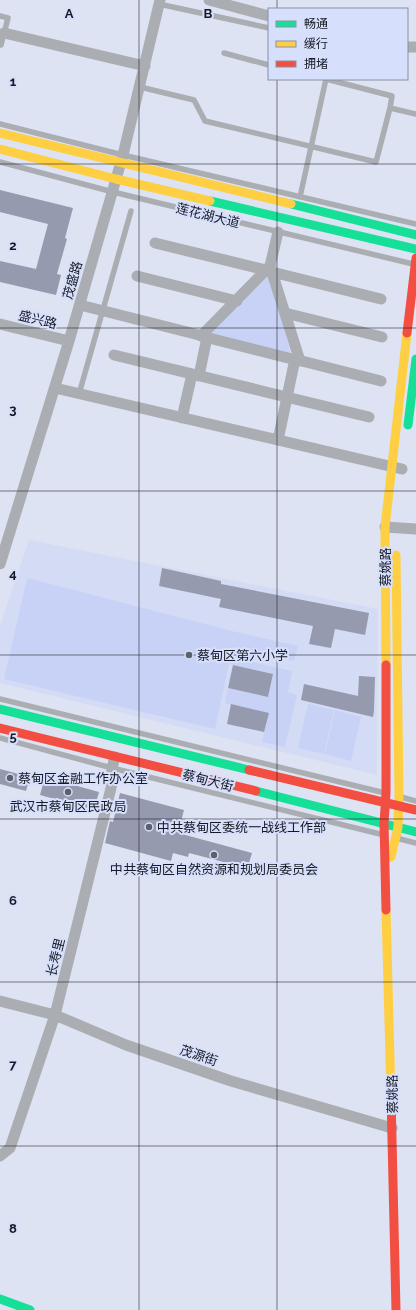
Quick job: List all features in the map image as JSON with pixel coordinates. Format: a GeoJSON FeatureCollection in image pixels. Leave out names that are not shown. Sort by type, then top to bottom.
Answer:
{"type":"FeatureCollection","features":[{"type":"Feature","properties":{"kind":"street"},"geometry":{"type":"LineString","coordinates":[[209,0],[268,16]]}},
{"type":"Feature","properties":{"kind":"street","name":"茂盛路"},"geometry":{"type":"LineString","coordinates":[[0,564],[55,388],[113,192],[160,2]]}},
{"type":"Feature","properties":{"kind":"street"},"geometry":{"type":"LineString","coordinates":[[4,33],[145,66]]}},
{"type":"Feature","properties":{"kind":"street"},"geometry":{"type":"LineString","coordinates":[[0,133],[122,159],[416,235]]}},
{"type":"Feature","properties":{"kind":"street","name":"莲花湖大道"},"geometry":{"type":"LineString","coordinates":[[0,149],[116,179],[416,249]]}},
{"type":"Feature","properties":{"kind":"street"},"geometry":{"type":"LineString","coordinates":[[182,418],[196,375],[204,337],[269,269],[278,232]]}},
{"type":"Feature","properties":{"kind":"street"},"geometry":{"type":"LineString","coordinates":[[155,243],[269,269],[381,299]]}},
{"type":"Feature","properties":{"kind":"street","name":"蔡姚路"},"geometry":{"type":"LineString","coordinates":[[396,1310],[387,878],[384,823],[394,531],[416,263]]}},
{"type":"Feature","properties":{"kind":"street"},"geometry":{"type":"LineString","coordinates":[[269,269],[285,313],[298,360],[287,398],[278,440]]}},
{"type":"Feature","properties":{"kind":"street"},"geometry":{"type":"LineString","coordinates":[[137,276],[237,301]]}},
{"type":"Feature","properties":{"kind":"street"},"geometry":{"type":"LineString","coordinates":[[80,305],[381,381]]}},
{"type":"Feature","properties":{"kind":"street"},"geometry":{"type":"LineString","coordinates":[[285,313],[382,337]]}},
{"type":"Feature","properties":{"kind":"street","name":"盛兴路"},"geometry":{"type":"LineString","coordinates":[[0,324],[69,341]]}},
{"type":"Feature","properties":{"kind":"street"},"geometry":{"type":"LineString","coordinates":[[114,355],[369,418]]}},
{"type":"Feature","properties":{"kind":"street"},"geometry":{"type":"LineString","coordinates":[[406,437],[416,360]]}},
{"type":"Feature","properties":{"kind":"street"},"geometry":{"type":"LineString","coordinates":[[55,388],[400,468]]}},
{"type":"Feature","properties":{"kind":"street"},"geometry":{"type":"LineString","coordinates":[[394,531],[416,529]]}},
{"type":"Feature","properties":{"kind":"street","name":"蔡姚路"},"geometry":{"type":"LineString","coordinates":[[387,878],[398,827],[399,801],[394,531]]}},
{"type":"Feature","properties":{"kind":"street","name":"蔡甸大街"},"geometry":{"type":"LineString","coordinates":[[0,709],[399,801],[416,810]]}},
{"type":"Feature","properties":{"kind":"street","name":"蔡甸大街"},"geometry":{"type":"LineString","coordinates":[[0,728],[113,762],[384,823],[416,832]]}},
{"type":"Feature","properties":{"kind":"street","name":"长寿里"},"geometry":{"type":"LineString","coordinates":[[0,1156],[10,1148],[55,1015],[112,784],[113,762]]}},
{"type":"Feature","properties":{"kind":"street","name":"茂源街"},"geometry":{"type":"LineString","coordinates":[[0,1001],[55,1015],[126,1045],[231,1081],[392,1128]]}},
{"type":"Feature","properties":{"kind":"street"},"geometry":{"type":"LineString","coordinates":[[0,1299],[30,1310]]}},
{"type":"Feature","properties":{"kind":"lane"},"geometry":{"type":"LineString","coordinates":[[160,2],[268,28]]}},
{"type":"Feature","properties":{"kind":"lane"},"geometry":{"type":"LineString","coordinates":[[0,16],[8,18],[0,45]]}},
{"type":"Feature","properties":{"kind":"lane"},"geometry":{"type":"LineString","coordinates":[[224,53],[268,65]]}},
{"type":"Feature","properties":{"kind":"lane"},"geometry":{"type":"LineString","coordinates":[[300,197],[326,80]]}},
{"type":"Feature","properties":{"kind":"lane"},"geometry":{"type":"LineString","coordinates":[[140,87],[194,100],[205,120],[376,162],[392,96],[330,80]]}},
{"type":"Feature","properties":{"kind":"lane"},"geometry":{"type":"LineString","coordinates":[[390,108],[416,114]]}},
{"type":"Feature","properties":{"kind":"lane"},"geometry":{"type":"LineString","coordinates":[[0,124],[122,159],[300,197],[416,224]]}},
{"type":"Feature","properties":{"kind":"lane","name":"莲花湖大道"},"geometry":{"type":"LineString","coordinates":[[0,162],[113,192],[278,232],[416,263]]}},
{"type":"Feature","properties":{"kind":"lane"},"geometry":{"type":"LineString","coordinates":[[79,394],[131,211]]}},
{"type":"Feature","properties":{"kind":"lane"},"geometry":{"type":"LineString","coordinates":[[0,699],[385,798]]}},
{"type":"Feature","properties":{"kind":"lane"},"geometry":{"type":"LineString","coordinates":[[0,738],[113,762],[385,836],[416,843]]}},
{"type":"Feature","properties":{"kind":"lane"},"geometry":{"type":"LineString","coordinates":[[399,801],[416,801]]}},
{"type":"Feature","properties":{"kind":"shaded area"},"geometry":{"type":"Polygon","coordinates":[[[269,273],[291,354],[211,334],[269,273]]]}},
{"type":"Feature","properties":{"kind":"shaded area","name":"蔡甸区第六小学"},"geometry":{"type":"Polygon","coordinates":[[[29,540],[378,609],[377,775],[0,683],[0,626],[29,540]]]}},
{"type":"Feature","properties":{"kind":"shaded area"},"geometry":{"type":"Polygon","coordinates":[[[27,578],[236,632],[298,646],[294,661],[233,647],[231,657],[292,671],[288,692],[297,695],[285,747],[262,742],[268,713],[225,703],[228,688],[268,697],[273,674],[229,664],[215,729],[4,679],[27,578]]]}},
{"type":"Feature","properties":{"kind":"shaded area"},"geometry":{"type":"Polygon","coordinates":[[[308,704],[334,710],[324,754],[298,748],[308,704]]]}},
{"type":"Feature","properties":{"kind":"shaded area"},"geometry":{"type":"Polygon","coordinates":[[[335,710],[361,717],[351,761],[325,754],[335,710]]]}},
{"type":"Feature","properties":{"kind":"building"},"geometry":{"type":"Polygon","coordinates":[[[0,190],[73,208],[65,238],[67,239],[57,274],[61,275],[56,295],[0,282],[0,261],[36,269],[48,224],[0,212],[0,190]]]}},
{"type":"Feature","properties":{"kind":"building"},"geometry":{"type":"Polygon","coordinates":[[[162,568],[221,581],[221,584],[369,613],[365,635],[335,629],[331,648],[309,644],[313,626],[219,607],[221,599],[159,586],[162,568]]]}},
{"type":"Feature","properties":{"kind":"building"},"geometry":{"type":"Polygon","coordinates":[[[233,665],[273,674],[268,697],[228,688],[233,665]]]}},
{"type":"Feature","properties":{"kind":"building"},"geometry":{"type":"Polygon","coordinates":[[[359,676],[375,677],[373,717],[301,700],[304,684],[358,696],[359,676]]]}},
{"type":"Feature","properties":{"kind":"building"},"geometry":{"type":"Polygon","coordinates":[[[231,704],[269,713],[264,732],[227,724],[231,704]]]}},
{"type":"Feature","properties":{"kind":"building"},"geometry":{"type":"Polygon","coordinates":[[[0,769],[30,777],[26,791],[0,784],[0,769]]]}},
{"type":"Feature","properties":{"kind":"building"},"geometry":{"type":"Polygon","coordinates":[[[45,777],[99,792],[94,810],[40,795],[45,777]]]}},
{"type":"Feature","properties":{"kind":"building"},"geometry":{"type":"Polygon","coordinates":[[[120,793],[184,810],[178,833],[252,853],[246,873],[234,870],[235,865],[189,853],[188,857],[173,853],[171,861],[105,843],[110,821],[113,822],[120,793]]]}},
{"type":"Feature","properties":{"kind":"traffic: fast"},"geometry":{"type":"LineString","coordinates":[[210,201],[416,249]]}},
{"type":"Feature","properties":{"kind":"traffic: fast"},"geometry":{"type":"LineString","coordinates":[[291,204],[416,235]]}},
{"type":"Feature","properties":{"kind":"traffic: fast"},"geometry":{"type":"LineString","coordinates":[[408,425],[416,359]]}},
{"type":"Feature","properties":{"kind":"traffic: fast"},"geometry":{"type":"LineString","coordinates":[[0,709],[249,770]]}},
{"type":"Feature","properties":{"kind":"traffic: fast"},"geometry":{"type":"LineString","coordinates":[[256,791],[416,832]]}},
{"type":"Feature","properties":{"kind":"traffic: fast"},"geometry":{"type":"LineString","coordinates":[[0,1299],[30,1310]]}},
{"type":"Feature","properties":{"kind":"traffic: slow"},"geometry":{"type":"LineString","coordinates":[[0,133],[291,204]]}},
{"type":"Feature","properties":{"kind":"traffic: slow"},"geometry":{"type":"LineString","coordinates":[[0,149],[116,179],[210,201]]}},
{"type":"Feature","properties":{"kind":"traffic: slow"},"geometry":{"type":"LineString","coordinates":[[386,665],[385,527],[407,333]]}},
{"type":"Feature","properties":{"kind":"traffic: slow"},"geometry":{"type":"LineString","coordinates":[[391,857],[398,827],[399,797],[396,555]]}},
{"type":"Feature","properties":{"kind":"traffic: slow"},"geometry":{"type":"LineString","coordinates":[[386,910],[391,1096]]}},
{"type":"Feature","properties":{"kind":"traffic: jam"},"geometry":{"type":"LineString","coordinates":[[407,333],[416,258]]}},
{"type":"Feature","properties":{"kind":"traffic: jam"},"geometry":{"type":"LineString","coordinates":[[386,665],[386,793],[384,823],[386,910]]}},
{"type":"Feature","properties":{"kind":"traffic: jam"},"geometry":{"type":"LineString","coordinates":[[0,728],[256,791]]}},
{"type":"Feature","properties":{"kind":"traffic: jam"},"geometry":{"type":"LineString","coordinates":[[249,770],[416,810]]}},
{"type":"Feature","properties":{"kind":"traffic: jam"},"geometry":{"type":"LineString","coordinates":[[391,1096],[396,1310]]}},
{"type":"Feature","properties":{"kind":"place","name":"蔡甸区第六小学"},"geometry":{"type":"Point","coordinates":[189,655]}},
{"type":"Feature","properties":{"kind":"place","name":"蔡甸区金融工作办公室"},"geometry":{"type":"Point","coordinates":[10,778]}},
{"type":"Feature","properties":{"kind":"place","name":"武汉市蔡甸区民政局"},"geometry":{"type":"Point","coordinates":[68,792]}},
{"type":"Feature","properties":{"kind":"place","name":"中共蔡甸区委统一战线工作部"},"geometry":{"type":"Point","coordinates":[149,827]}},
{"type":"Feature","properties":{"kind":"place","name":"中共蔡甸区自然资源和规划局委员会"},"geometry":{"type":"Point","coordinates":[214,855]}}]}
